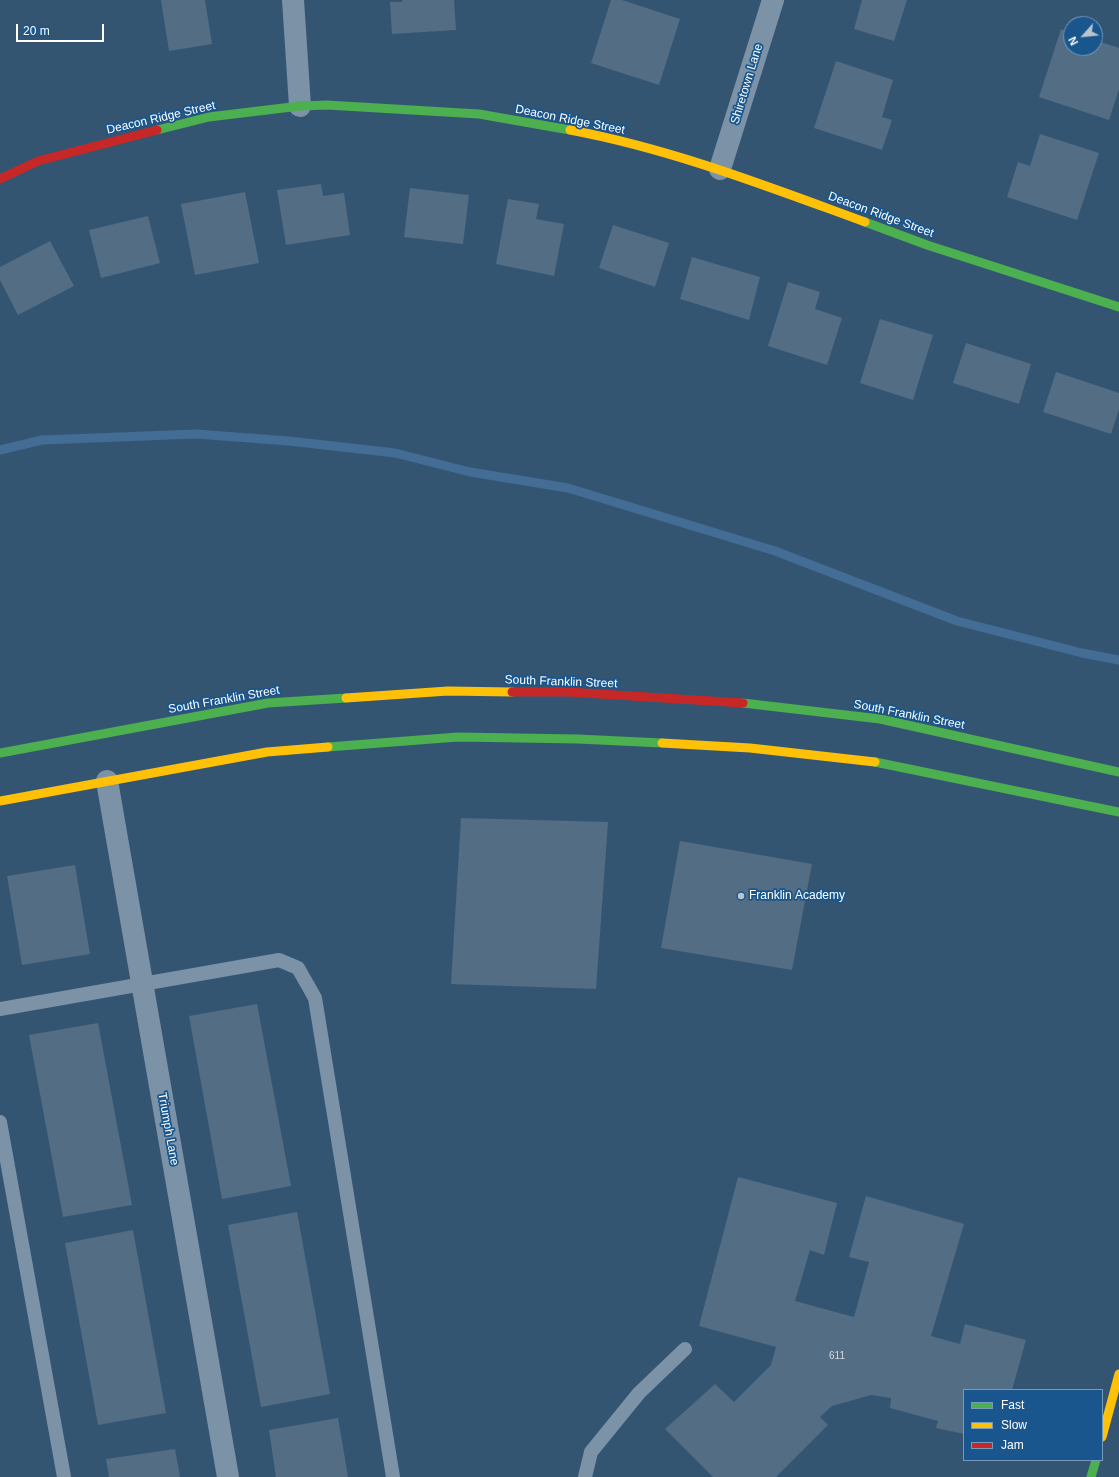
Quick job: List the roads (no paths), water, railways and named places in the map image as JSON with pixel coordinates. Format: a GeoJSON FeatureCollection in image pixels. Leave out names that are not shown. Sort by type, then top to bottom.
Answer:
{"type":"FeatureCollection","features":[{"type":"Feature","properties":{"kind":"street"},"geometry":{"type":"LineString","coordinates":[[293,0],[300,106]]}},
{"type":"Feature","properties":{"kind":"street","name":"Shiretown Lane"},"geometry":{"type":"LineString","coordinates":[[720,169],[773,0]]}},
{"type":"Feature","properties":{"kind":"street","name":"Deacon Ridge Street"},"geometry":{"type":"LineString","coordinates":[[0,179],[38,161],[209,117],[300,106],[327,105],[479,114],[596,135],[720,169],[927,245],[1119,307]]}},
{"type":"Feature","properties":{"kind":"street","name":"South Franklin Street"},"geometry":{"type":"LineString","coordinates":[[0,753],[268,703],[448,691],[568,692],[739,702],[880,719],[1119,772]]}},
{"type":"Feature","properties":{"kind":"street"},"geometry":{"type":"LineString","coordinates":[[0,801],[267,752],[458,737],[578,739],[750,748],[882,763],[1119,812]]}},
{"type":"Feature","properties":{"kind":"street","name":"Triumph Lane"},"geometry":{"type":"LineString","coordinates":[[107,781],[228,1477]]}},
{"type":"Feature","properties":{"kind":"street"},"geometry":{"type":"LineString","coordinates":[[1103,1433],[1119,1374]]}},
{"type":"Feature","properties":{"kind":"street"},"geometry":{"type":"LineString","coordinates":[[1091,1477],[1096,1461]]}},
{"type":"Feature","properties":{"kind":"lane"},"geometry":{"type":"LineString","coordinates":[[0,1009],[143,982],[279,960],[298,968],[315,998],[393,1477]]}},
{"type":"Feature","properties":{"kind":"lane"},"geometry":{"type":"LineString","coordinates":[[0,1122],[64,1477]]}},
{"type":"Feature","properties":{"kind":"lane"},"geometry":{"type":"LineString","coordinates":[[585,1477],[591,1452],[639,1393],[685,1349]]}},
{"type":"Feature","properties":{"kind":"waterway"},"geometry":{"type":"LineString","coordinates":[[0,450],[42,440],[196,434],[289,441],[395,453],[470,472],[568,488],[775,551],[957,621],[1082,653],[1119,660]]}},
{"type":"Feature","properties":{"kind":"place","name":"Franklin Academy"},"geometry":{"type":"Point","coordinates":[741,896]}}]}
